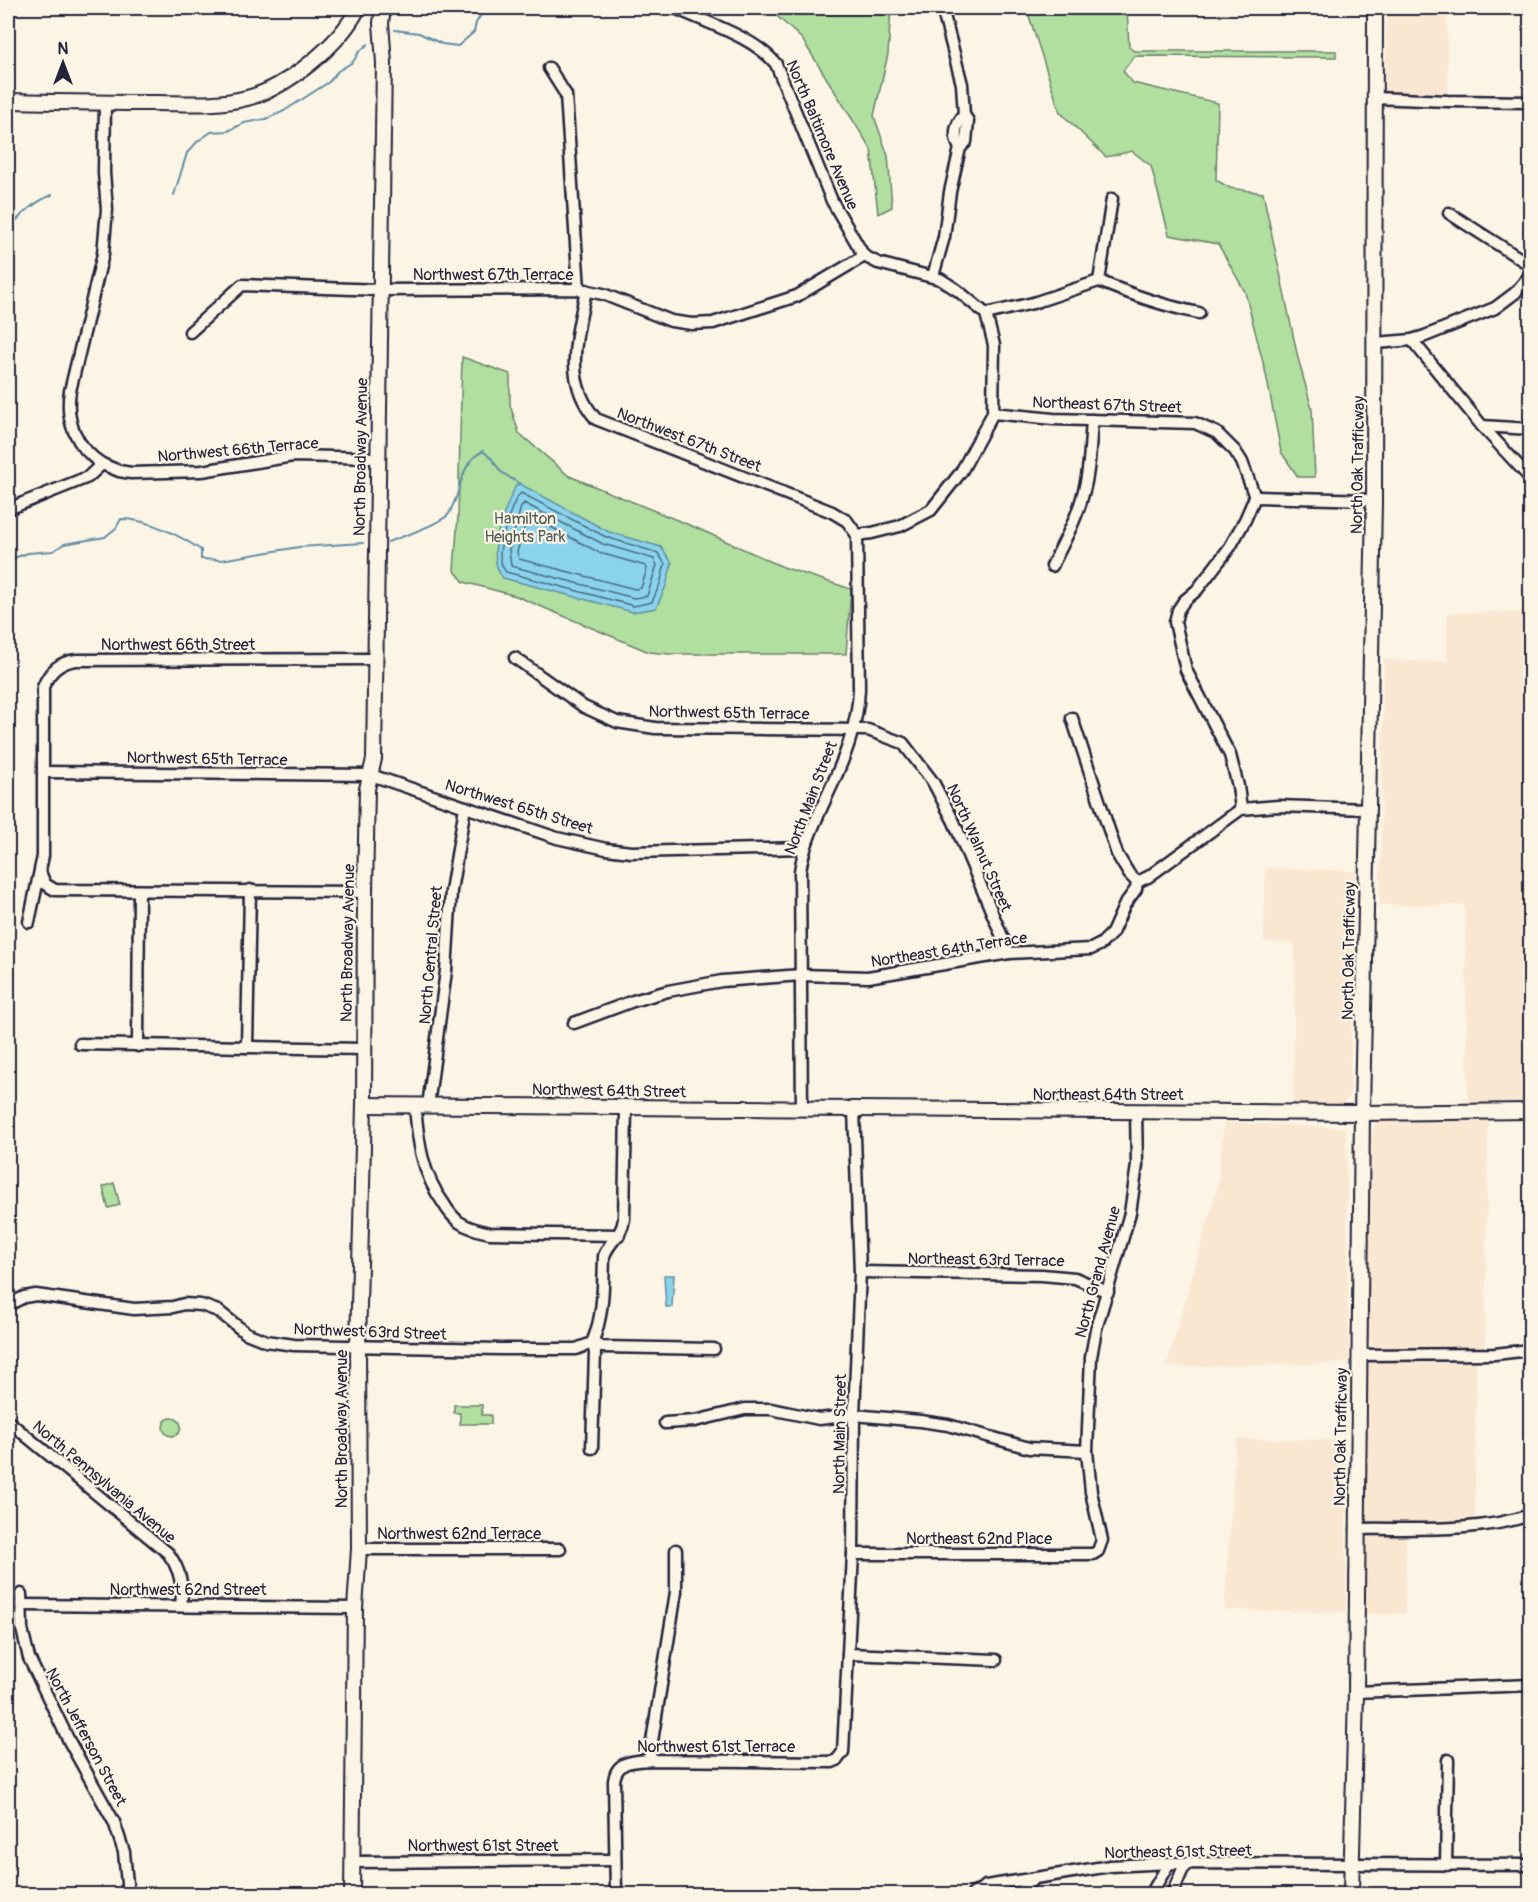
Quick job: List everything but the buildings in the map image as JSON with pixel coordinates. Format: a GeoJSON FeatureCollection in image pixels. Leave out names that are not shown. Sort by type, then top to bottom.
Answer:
{"type":"FeatureCollection","features":[{"type":"Feature","properties":{"kind":"street","name":"North Broadway Avenue"},"geometry":{"type":"LineString","coordinates":[[352,1894],[355,1608],[359,1549],[358,1346],[364,1105],[365,892],[367,789],[374,759],[384,63],[381,23],[383,8]]}},
{"type":"Feature","properties":{"kind":"street","name":"North Baltimore Avenue"},"geometry":{"type":"LineString","coordinates":[[675,8],[749,41],[764,51],[776,64],[832,201],[864,256]]}},
{"type":"Feature","properties":{"kind":"street"},"geometry":{"type":"LineString","coordinates":[[933,276],[944,237],[950,192],[960,148],[966,142],[968,121],[964,115],[962,84],[942,8]]}},
{"type":"Feature","properties":{"kind":"street","name":"North Oak Trafficway"},"geometry":{"type":"LineString","coordinates":[[1351,1894],[1356,1692],[1362,1113],[1374,500],[1376,8]]}},
{"type":"Feature","properties":{"kind":"street"},"geometry":{"type":"LineString","coordinates":[[8,102],[218,102],[246,98],[267,92],[317,58],[339,36],[357,9],[381,23]]}},
{"type":"Feature","properties":{"kind":"street","name":"Northwest 67th Street"},"geometry":{"type":"LineString","coordinates":[[549,68],[566,95],[583,290],[576,342],[575,381],[581,399],[596,419],[832,512],[847,520],[857,535]]}},
{"type":"Feature","properties":{"kind":"street"},"geometry":{"type":"LineString","coordinates":[[1375,98],[1530,102]]}},
{"type":"Feature","properties":{"kind":"street"},"geometry":{"type":"LineString","coordinates":[[8,509],[88,477],[102,464],[88,454],[80,444],[72,428],[68,410],[70,391],[104,254],[107,209],[104,173],[105,103]]}},
{"type":"Feature","properties":{"kind":"street"},"geometry":{"type":"LineString","coordinates":[[1099,281],[1112,199]]}},
{"type":"Feature","properties":{"kind":"street"},"geometry":{"type":"LineString","coordinates":[[1449,213],[1530,265]]}},
{"type":"Feature","properties":{"kind":"street"},"geometry":{"type":"LineString","coordinates":[[857,535],[900,526],[931,510],[961,472],[993,413],[994,345],[986,314],[957,290],[933,276],[878,263],[864,256]]}},
{"type":"Feature","properties":{"kind":"street","name":"Northwest 67th Terrace"},"geometry":{"type":"LineString","coordinates":[[190,332],[242,285],[381,290],[583,290],[603,294],[671,321],[692,324],[713,323],[797,296],[864,256]]}},
{"type":"Feature","properties":{"kind":"street"},"geometry":{"type":"LineString","coordinates":[[1376,344],[1412,340],[1495,308],[1515,293],[1530,275]]}},
{"type":"Feature","properties":{"kind":"street"},"geometry":{"type":"LineString","coordinates":[[986,314],[1033,303],[1099,281],[1169,307],[1199,312]]}},
{"type":"Feature","properties":{"kind":"street"},"geometry":{"type":"LineString","coordinates":[[1412,340],[1482,426],[1530,478]]}},
{"type":"Feature","properties":{"kind":"street","name":"Northeast 67th Street"},"geometry":{"type":"LineString","coordinates":[[993,413],[1044,419],[1195,423],[1222,437],[1235,451],[1242,462],[1255,497]]}},
{"type":"Feature","properties":{"kind":"street"},"geometry":{"type":"LineString","coordinates":[[1052,566],[1083,495],[1092,420]]}},
{"type":"Feature","properties":{"kind":"street"},"geometry":{"type":"LineString","coordinates":[[1482,426],[1530,429]]}},
{"type":"Feature","properties":{"kind":"street","name":"Northwest 66th Terrace"},"geometry":{"type":"LineString","coordinates":[[102,464],[130,473],[202,471],[293,456],[377,458]]}},
{"type":"Feature","properties":{"kind":"street"},"geometry":{"type":"LineString","coordinates":[[1241,809],[1230,755],[1186,670],[1175,622],[1178,610],[1184,600],[1197,590],[1230,547],[1255,497],[1374,500]]}},
{"type":"Feature","properties":{"kind":"street","name":"North Main Street"},"geometry":{"type":"LineString","coordinates":[[802,1109],[800,870],[804,848],[836,777],[854,729],[859,706],[857,535]]}},
{"type":"Feature","properties":{"kind":"street","name":"Northwest 65th Terrace"},"geometry":{"type":"LineString","coordinates":[[515,658],[584,707],[617,722],[655,728],[854,729]]}},
{"type":"Feature","properties":{"kind":"street","name":"Northwest 66th Street"},"geometry":{"type":"LineString","coordinates":[[43,772],[44,687],[48,677],[57,667],[76,660],[374,659]]}},
{"type":"Feature","properties":{"kind":"street"},"geometry":{"type":"LineString","coordinates":[[1072,718],[1117,854],[1137,882],[1148,877],[1241,809],[1278,806],[1368,809]]}},
{"type":"Feature","properties":{"kind":"street","name":"North Walnut Street"},"geometry":{"type":"LineString","coordinates":[[854,729],[868,730],[903,743],[933,782],[958,832],[1009,953]]}},
{"type":"Feature","properties":{"kind":"street"},"geometry":{"type":"LineString","coordinates":[[29,922],[40,872],[43,844],[43,772]]}},
{"type":"Feature","properties":{"kind":"street","name":"Northwest 65th Terrace"},"geometry":{"type":"LineString","coordinates":[[43,772],[371,775]]}},
{"type":"Feature","properties":{"kind":"street","name":"Northwest 65th Street"},"geometry":{"type":"LineString","coordinates":[[371,775],[557,838],[614,850],[631,852],[804,848]]}},
{"type":"Feature","properties":{"kind":"street","name":"North Central Street"},"geometry":{"type":"LineString","coordinates":[[465,807],[451,891],[446,971],[417,1137],[423,1166],[441,1200],[460,1222],[476,1230],[490,1233],[619,1235]]}},
{"type":"Feature","properties":{"kind":"street"},"geometry":{"type":"LineString","coordinates":[[40,872],[45,884],[55,890],[365,892]]}},
{"type":"Feature","properties":{"kind":"street","name":"Northeast 64th Terrace"},"geometry":{"type":"LineString","coordinates":[[574,1023],[633,1001],[695,985],[749,977],[801,975],[868,977],[1009,953],[1091,949],[1101,944],[1112,933],[1125,904],[1136,889],[1137,882]]}},
{"type":"Feature","properties":{"kind":"street"},"geometry":{"type":"LineString","coordinates":[[138,1046],[139,891]]}},
{"type":"Feature","properties":{"kind":"street"},"geometry":{"type":"LineString","coordinates":[[246,1047],[250,891]]}},
{"type":"Feature","properties":{"kind":"street"},"geometry":{"type":"LineString","coordinates":[[80,1044],[364,1048]]}},
{"type":"Feature","properties":{"kind":"street","name":"Northwest 64th Street"},"geometry":{"type":"LineString","coordinates":[[364,1105],[854,1110]]}},
{"type":"Feature","properties":{"kind":"street"},"geometry":{"type":"LineString","coordinates":[[592,1448],[595,1352],[592,1343],[602,1315],[604,1256],[606,1249],[619,1235],[623,1226],[626,1108]]}},
{"type":"Feature","properties":{"kind":"street","name":"North Main Street"},"geometry":{"type":"LineString","coordinates":[[840,1757],[843,1752],[853,1554],[854,1415],[860,1272],[854,1110]]}},
{"type":"Feature","properties":{"kind":"street","name":"Northeast 64th Street"},"geometry":{"type":"LineString","coordinates":[[854,1110],[1362,1113],[1530,1111]]}},
{"type":"Feature","properties":{"kind":"street","name":"North Grand Avenue"},"geometry":{"type":"LineString","coordinates":[[1101,1546],[1091,1492],[1087,1451],[1091,1357],[1096,1329],[1125,1237],[1134,1189],[1137,1165],[1136,1112]]}},
{"type":"Feature","properties":{"kind":"street","name":"Northeast 63rd Terrace"},"geometry":{"type":"LineString","coordinates":[[860,1272],[1042,1275],[1075,1278],[1107,1292]]}},
{"type":"Feature","properties":{"kind":"street","name":"Northwest 63rd Street"},"geometry":{"type":"LineString","coordinates":[[8,1305],[24,1297],[36,1295],[134,1309],[173,1307],[184,1304],[201,1305],[218,1311],[246,1333],[266,1341],[294,1345],[434,1349],[565,1349],[592,1343],[602,1347],[714,1349]]}},
{"type":"Feature","properties":{"kind":"street"},"geometry":{"type":"LineString","coordinates":[[1359,1355],[1495,1354],[1530,1350]]}},
{"type":"Feature","properties":{"kind":"street"},"geometry":{"type":"LineString","coordinates":[[665,1423],[695,1421],[732,1411],[758,1408],[819,1419],[854,1415],[948,1425],[1029,1448],[1087,1451]]}},
{"type":"Feature","properties":{"kind":"street","name":"North Pennsylvania Avenue"},"geometry":{"type":"LineString","coordinates":[[8,1421],[168,1553],[178,1569],[181,1581],[181,1605]]}},
{"type":"Feature","properties":{"kind":"street"},"geometry":{"type":"LineString","coordinates":[[1356,1529],[1477,1526],[1499,1524],[1530,1515]]}},
{"type":"Feature","properties":{"kind":"street","name":"Northeast 62nd Place"},"geometry":{"type":"LineString","coordinates":[[853,1554],[1094,1554],[1101,1546]]}},
{"type":"Feature","properties":{"kind":"street","name":"Northwest 62nd Terrace"},"geometry":{"type":"LineString","coordinates":[[359,1549],[560,1549]]}},
{"type":"Feature","properties":{"kind":"street"},"geometry":{"type":"LineString","coordinates":[[649,1760],[676,1592],[676,1550]]}},
{"type":"Feature","properties":{"kind":"street","name":"Northwest 62nd Street"},"geometry":{"type":"LineString","coordinates":[[21,1599],[355,1608]]}},
{"type":"Feature","properties":{"kind":"street","name":"North Jefferson Street"},"geometry":{"type":"LineString","coordinates":[[21,1599],[24,1644],[34,1671],[69,1741],[111,1815],[126,1866],[128,1894]]}},
{"type":"Feature","properties":{"kind":"street"},"geometry":{"type":"LineString","coordinates":[[848,1654],[996,1660]]}},
{"type":"Feature","properties":{"kind":"street"},"geometry":{"type":"LineString","coordinates":[[1356,1692],[1530,1685]]}},
{"type":"Feature","properties":{"kind":"street","name":"Northwest 61st Terrace"},"geometry":{"type":"LineString","coordinates":[[615,1860],[615,1775],[621,1765],[632,1761],[649,1760],[832,1762],[840,1757]]}},
{"type":"Feature","properties":{"kind":"street"},"geometry":{"type":"LineString","coordinates":[[1446,1864],[1448,1760]]}},
{"type":"Feature","properties":{"kind":"street"},"geometry":{"type":"LineString","coordinates":[[615,1860],[616,1894]]}},
{"type":"Feature","properties":{"kind":"street","name":"Northwest 61st Street"},"geometry":{"type":"LineString","coordinates":[[352,1862],[615,1860]]}},
{"type":"Feature","properties":{"kind":"street"},"geometry":{"type":"LineString","coordinates":[[1151,1894],[1169,1863]]}},
{"type":"Feature","properties":{"kind":"street","name":"Northeast 61st Street"},"geometry":{"type":"LineString","coordinates":[[973,1894],[986,1886],[1110,1866],[1169,1863],[1530,1865]]}},
{"type":"Feature","properties":{"kind":"street"},"geometry":{"type":"LineString","coordinates":[[1172,1894],[1185,1864]]}},
{"type":"Feature","properties":{"kind":"street"},"geometry":{"type":"LineString","coordinates":[[1019,1894],[1033,1879]]}},
{"type":"Feature","properties":{"kind":"shaded area"},"geometry":{"type":"Polygon","coordinates":[[[1387,8],[1447,8],[1448,108],[1384,108],[1387,8]]]}},
{"type":"Feature","properties":{"kind":"shaded area"},"geometry":{"type":"Polygon","coordinates":[[[1530,612],[1530,1104],[1468,1104],[1465,905],[1380,905],[1384,660],[1447,662],[1447,613],[1530,612]]]}},
{"type":"Feature","properties":{"kind":"shaded area"},"geometry":{"type":"Polygon","coordinates":[[[1265,868],[1355,871],[1350,1092],[1343,1104],[1293,1105],[1295,943],[1264,942],[1265,868]]]}},
{"type":"Feature","properties":{"kind":"shaded area"},"geometry":{"type":"Polygon","coordinates":[[[1488,1117],[1485,1349],[1376,1348],[1368,1339],[1372,1134],[1375,1123],[1382,1118],[1488,1117]]]}},
{"type":"Feature","properties":{"kind":"shaded area"},"geometry":{"type":"Polygon","coordinates":[[[1224,1122],[1346,1128],[1349,1363],[1166,1367],[1217,1189],[1224,1122]]]}},
{"type":"Feature","properties":{"kind":"shaded area"},"geometry":{"type":"Polygon","coordinates":[[[1372,1359],[1476,1359],[1475,1519],[1430,1525],[1375,1525],[1368,1521],[1366,1513],[1368,1365],[1372,1359]]]}},
{"type":"Feature","properties":{"kind":"shaded area"},"geometry":{"type":"Polygon","coordinates":[[[1236,1439],[1346,1440],[1346,1612],[1224,1610],[1236,1439]]]}},
{"type":"Feature","properties":{"kind":"shaded area"},"geometry":{"type":"Polygon","coordinates":[[[1406,1534],[1405,1614],[1366,1614],[1367,1540],[1376,1535],[1406,1534]]]}},
{"type":"Feature","properties":{"kind":"green space"},"geometry":{"type":"Polygon","coordinates":[[[768,8],[891,8],[888,54],[874,116],[888,156],[892,207],[878,214],[871,149],[802,39],[768,8]]]}},
{"type":"Feature","properties":{"kind":"green space"},"geometry":{"type":"Polygon","coordinates":[[[1019,8],[1127,8],[1129,47],[1134,51],[1336,51],[1336,57],[1134,56],[1123,71],[1133,83],[1218,103],[1216,180],[1230,188],[1263,193],[1298,358],[1312,409],[1315,477],[1298,477],[1281,452],[1266,374],[1245,292],[1218,244],[1169,235],[1151,166],[1132,151],[1106,157],[1060,112],[1028,13],[1019,8]]]}},
{"type":"Feature","properties":{"kind":"green space","name":"Hamilton Heights Park"},"geometry":{"type":"Polygon","coordinates":[[[462,357],[510,374],[510,405],[519,433],[569,476],[699,529],[783,567],[851,589],[846,654],[649,652],[516,596],[464,582],[454,570],[458,516],[462,357]]]}},
{"type":"Feature","properties":{"kind":"green space"},"geometry":{"type":"Polygon","coordinates":[[[114,1183],[120,1205],[108,1208],[103,1187],[114,1183]]]}},
{"type":"Feature","properties":{"kind":"green space"},"geometry":{"type":"Polygon","coordinates":[[[454,1405],[482,1405],[482,1415],[491,1415],[491,1424],[460,1424],[460,1413],[454,1413],[454,1405]]]}},
{"type":"Feature","properties":{"kind":"green space"},"geometry":{"type":"Polygon","coordinates":[[[172,1418],[178,1421],[181,1427],[178,1433],[172,1436],[166,1433],[163,1427],[166,1421],[172,1418]]]}},
{"type":"Feature","properties":{"kind":"water"},"geometry":{"type":"Polygon","coordinates":[[[520,484],[609,532],[661,547],[672,563],[666,586],[656,608],[633,612],[503,578],[495,558],[498,532],[516,485],[520,484]]]}},
{"type":"Feature","properties":{"kind":"water"},"geometry":{"type":"Polygon","coordinates":[[[664,1275],[674,1275],[672,1307],[666,1307],[664,1275]]]}},
{"type":"Feature","properties":{"kind":"waterway"},"geometry":{"type":"LineString","coordinates":[[395,30],[419,33],[442,44],[458,46],[474,32],[476,23],[485,8]]}},
{"type":"Feature","properties":{"kind":"waterway"},"geometry":{"type":"LineString","coordinates":[[174,195],[187,153],[198,141],[211,132],[228,131],[244,123],[266,119],[284,111],[329,82],[338,71],[353,62],[368,44]]}},
{"type":"Feature","properties":{"kind":"waterway"},"geometry":{"type":"LineString","coordinates":[[8,231],[27,210],[52,195]]}},
{"type":"Feature","properties":{"kind":"waterway"},"geometry":{"type":"LineString","coordinates":[[388,542],[428,527],[448,515],[466,468],[483,451],[501,472],[520,484]]}},
{"type":"Feature","properties":{"kind":"waterway"},"geometry":{"type":"LineString","coordinates":[[8,560],[28,553],[53,551],[64,544],[105,537],[116,528],[121,519],[142,522],[173,534],[201,550],[201,559],[221,560],[299,547],[363,543]]}}]}
